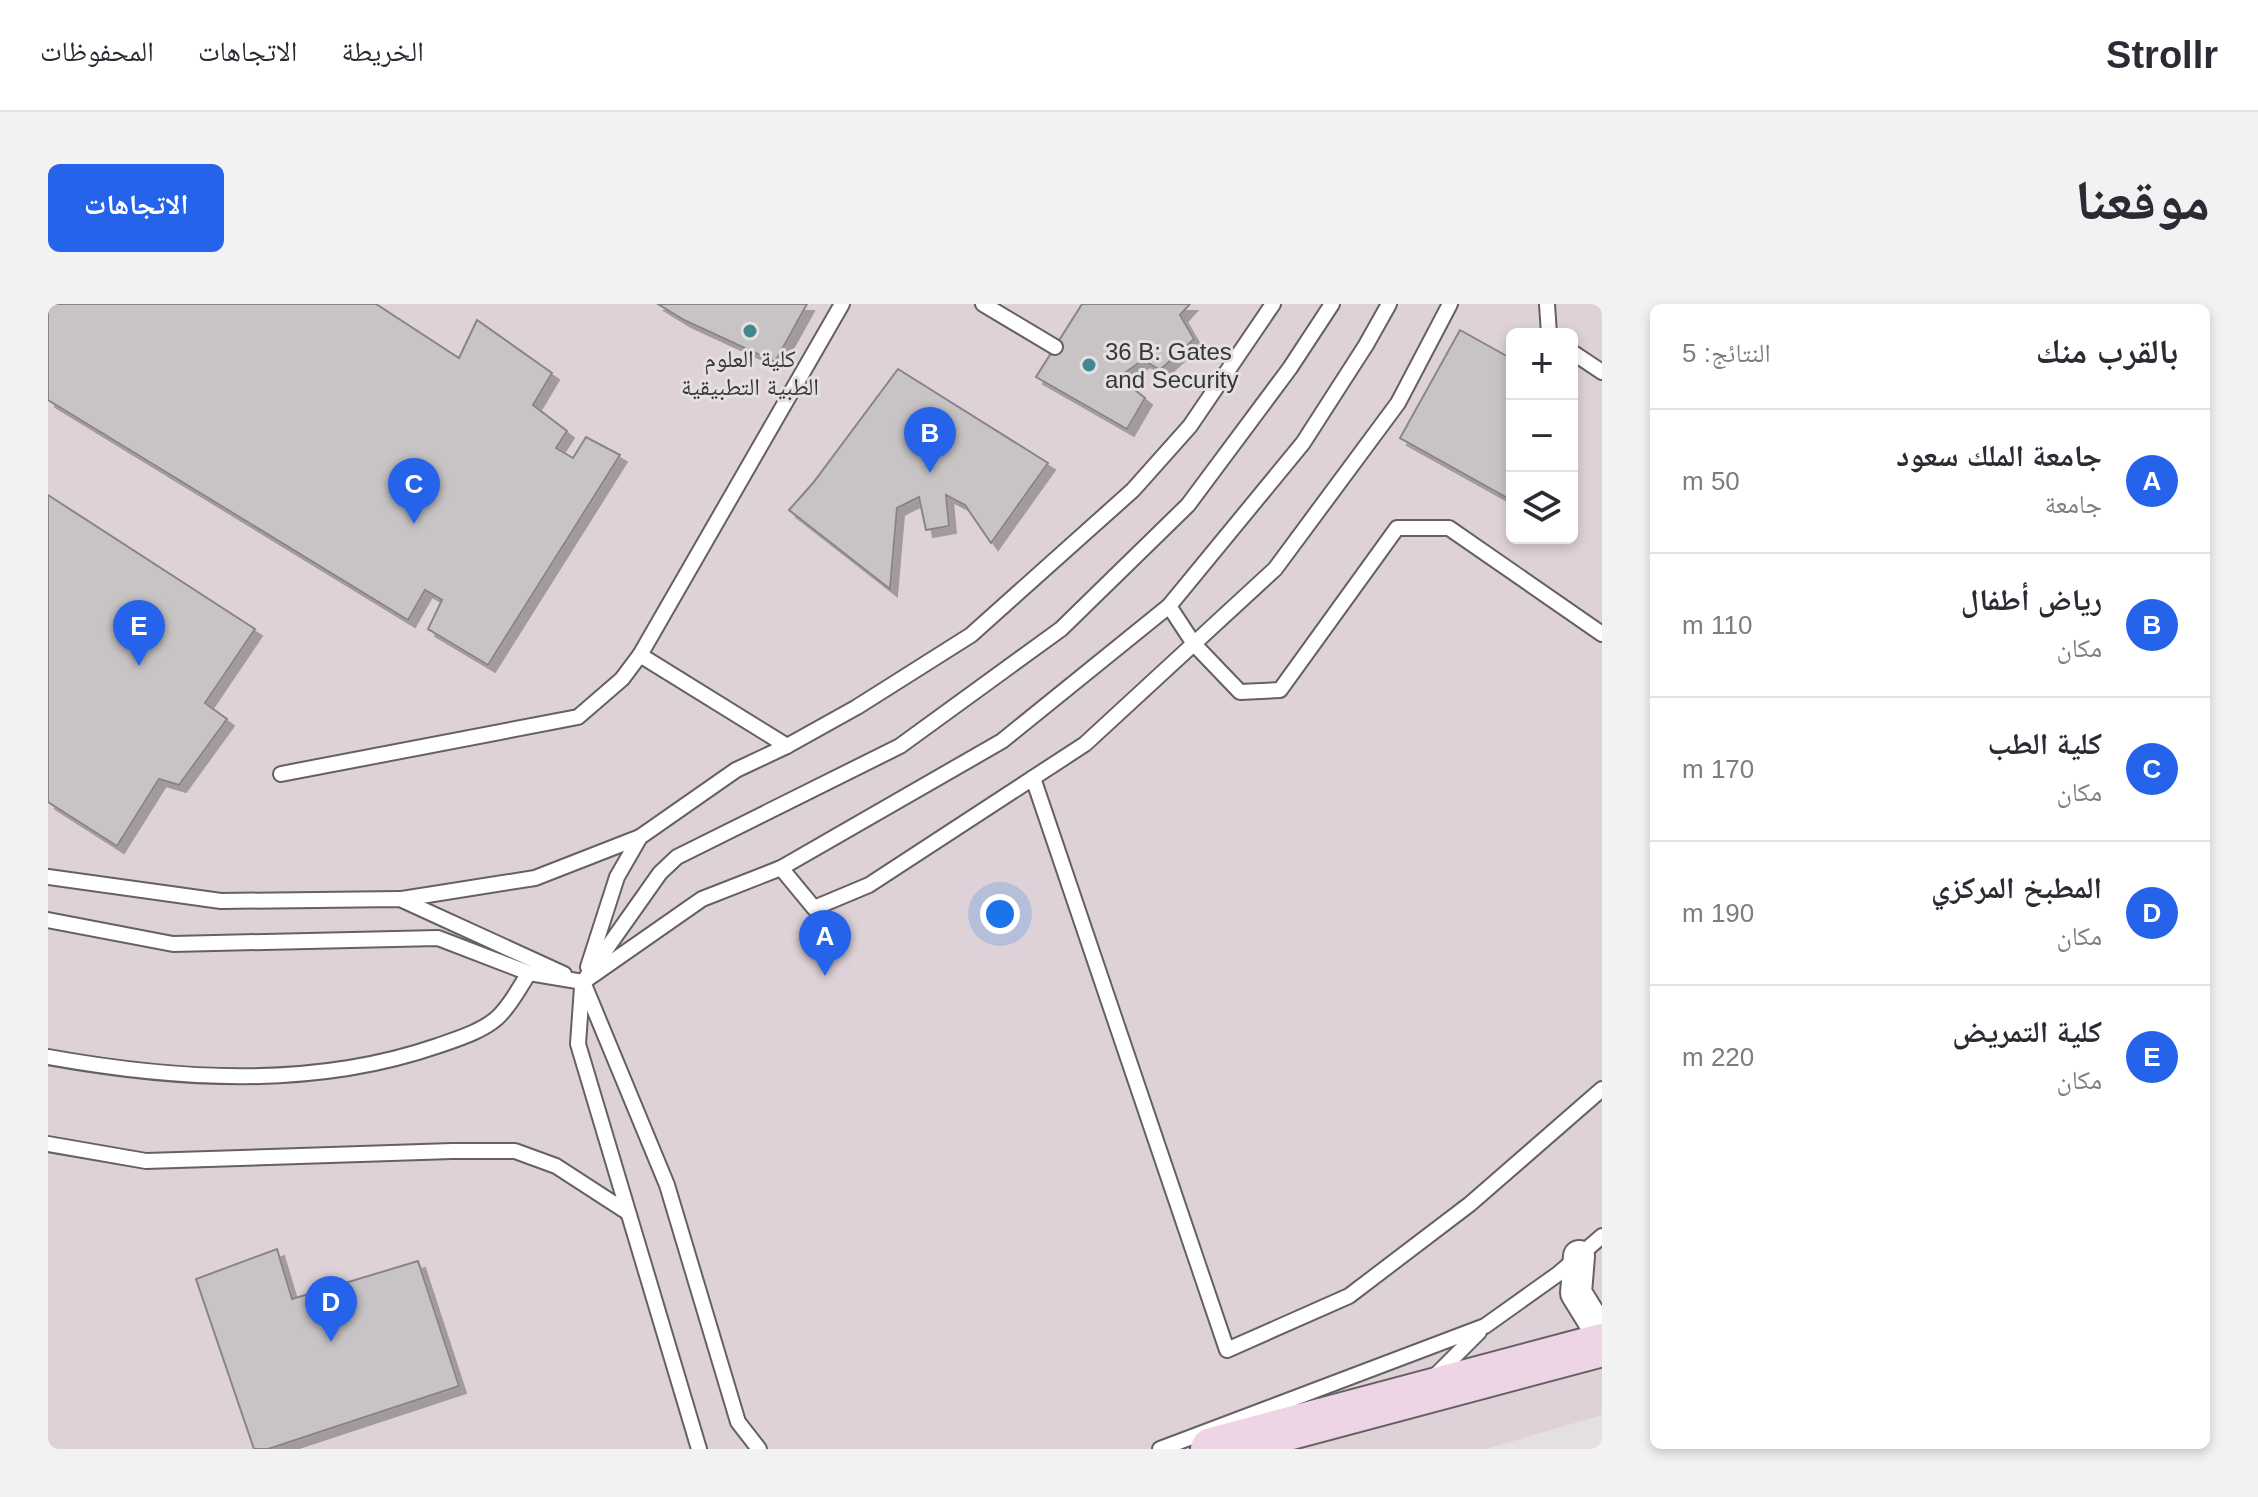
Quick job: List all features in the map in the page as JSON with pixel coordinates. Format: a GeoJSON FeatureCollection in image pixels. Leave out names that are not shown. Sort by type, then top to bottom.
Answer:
{"type":"FeatureCollection","features":[{"type":"Feature","properties":{"kind":"street"},"geometry":{"type":"LineString","coordinates":[[1579,1256],[1576,1293],[1602,1335]]}},
{"type":"Feature","properties":{"kind":"street"},"geometry":{"type":"LineString","coordinates":[[1212,1449],[1410,1402],[1602,1347]]}},
{"type":"Feature","properties":{"kind":"street"},"geometry":{"type":"LineString","coordinates":[[1299,1449],[1548,1378],[1602,1347]]}},
{"type":"Feature","properties":{"kind":"lane"},"geometry":{"type":"LineString","coordinates":[[281,774],[578,717],[622,679],[640,655],[842,304]]}},
{"type":"Feature","properties":{"kind":"lane"},"geometry":{"type":"LineString","coordinates":[[983,304],[1055,347]]}},
{"type":"Feature","properties":{"kind":"lane"},"geometry":{"type":"LineString","coordinates":[[48,877],[221,901],[400,899],[535,878],[640,837],[736,770],[857,707],[971,635],[1121,500],[1190,426],[1273,304]]}},
{"type":"Feature","properties":{"kind":"lane"},"geometry":{"type":"LineString","coordinates":[[583,982],[660,873],[677,857],[900,746],[1061,629],[1188,505],[1290,368],[1332,304]]}},
{"type":"Feature","properties":{"kind":"lane"},"geometry":{"type":"LineString","coordinates":[[48,920],[173,944],[438,938],[529,973],[583,982],[702,899],[781,868],[1002,741],[1169,606],[1303,443],[1389,304]]}},
{"type":"Feature","properties":{"kind":"lane"},"geometry":{"type":"LineString","coordinates":[[781,868],[814,908],[869,885],[1085,744],[1275,569],[1398,403],[1450,304]]}},
{"type":"Feature","properties":{"kind":"lane"},"geometry":{"type":"LineString","coordinates":[[1547,304],[1549,328]]}},
{"type":"Feature","properties":{"kind":"lane"},"geometry":{"type":"LineString","coordinates":[[1578,356],[1602,372]]}},
{"type":"Feature","properties":{"kind":"lane"},"geometry":{"type":"LineString","coordinates":[[1169,606],[1194,644],[1240,692],[1280,690],[1397,528],[1449,528],[1602,634]]}},
{"type":"Feature","properties":{"kind":"lane"},"geometry":{"type":"LineString","coordinates":[[640,655],[787,746]]}},
{"type":"Feature","properties":{"kind":"lane"},"geometry":{"type":"LineString","coordinates":[[1033,778],[1227,1350],[1349,1296],[1470,1204],[1602,1089]]}},
{"type":"Feature","properties":{"kind":"lane"},"geometry":{"type":"LineString","coordinates":[[640,837],[617,877],[583,982],[578,1044],[699,1449]]}},
{"type":"Feature","properties":{"kind":"lane"},"geometry":{"type":"LineString","coordinates":[[400,899],[583,982],[667,1185],[738,1422],[759,1449]]}},
{"type":"Feature","properties":{"kind":"lane"},"geometry":{"type":"LineString","coordinates":[[48,1057],[227,1077],[280,1076],[333,1070],[424,1051],[480,1029],[509,1006],[529,973]]}},
{"type":"Feature","properties":{"kind":"lane"},"geometry":{"type":"LineString","coordinates":[[48,1144],[146,1161],[515,1151],[556,1166],[627,1212]]}},
{"type":"Feature","properties":{"kind":"lane"},"geometry":{"type":"LineString","coordinates":[[1410,1402],[1485,1326],[1558,1274],[1602,1236]]}},
{"type":"Feature","properties":{"kind":"lane"},"geometry":{"type":"LineString","coordinates":[[1160,1449],[1485,1326]]}},
{"type":"Feature","properties":{"kind":"shaded area"},"geometry":{"type":"Polygon","coordinates":[[[48,304],[1602,304],[1602,1415],[1486,1449],[48,1449],[48,304]]]}},
{"type":"Feature","properties":{"kind":"building"},"geometry":{"type":"Polygon","coordinates":[[[48,304],[376,304],[459,358],[477,320],[552,373],[533,405],[567,431],[556,448],[573,458],[586,437],[620,455],[488,665],[428,629],[442,600],[425,590],[408,620],[48,400],[48,304]]]}},
{"type":"Feature","properties":{"kind":"building","name":"كلية العلوم الطبية التطبيقية"},"geometry":{"type":"Polygon","coordinates":[[[658,304],[807,304],[775,362],[684,320],[658,304]]]}},
{"type":"Feature","properties":{"kind":"building","name":"36 B: Gates and Security"},"geometry":{"type":"Polygon","coordinates":[[[1082,304],[1190,304],[1180,315],[1194,339],[1160,370],[1143,360],[1119,377],[1145,398],[1127,429],[1036,377],[1082,304]]]}},
{"type":"Feature","properties":{"kind":"building"},"geometry":{"type":"Polygon","coordinates":[[[1460,330],[1506,356],[1506,497],[1400,438],[1460,330]]]}},
{"type":"Feature","properties":{"kind":"building"},"geometry":{"type":"Polygon","coordinates":[[[898,369],[1048,463],[991,543],[965,505],[946,495],[949,526],[926,530],[919,497],[897,508],[890,589],[789,510],[813,483],[898,369]]]}},
{"type":"Feature","properties":{"kind":"building"},"geometry":{"type":"Polygon","coordinates":[[[48,495],[255,629],[205,703],[227,719],[179,785],[159,779],[117,846],[48,802],[48,495]]]}},
{"type":"Feature","properties":{"kind":"building"},"geometry":{"type":"Polygon","coordinates":[[[277,1249],[292,1299],[418,1261],[459,1386],[268,1449],[254,1449],[196,1279],[277,1249]]]}},
{"type":"Feature","properties":{"kind":"place","name":"كلية العلوم الطبية التطبيقية"},"geometry":{"type":"Point","coordinates":[750,331]}},
{"type":"Feature","properties":{"kind":"place","name":"36 B: Gates and Security"},"geometry":{"type":"Point","coordinates":[1089,365]}},
{"type":"Feature","properties":{"kind":"place","name":"رياض أطفال"},"geometry":{"type":"Point","coordinates":[930,473]}},
{"type":"Feature","properties":{"kind":"place","name":"كلية الطب"},"geometry":{"type":"Point","coordinates":[414,524]}},
{"type":"Feature","properties":{"kind":"place","name":"كلية التمريض"},"geometry":{"type":"Point","coordinates":[139,666]}},
{"type":"Feature","properties":{"kind":"place","name":"جامعة الملك سعود"},"geometry":{"type":"Point","coordinates":[825,976]}},
{"type":"Feature","properties":{"kind":"place","name":"المطبخ المركزي"},"geometry":{"type":"Point","coordinates":[331,1342]}}]}
